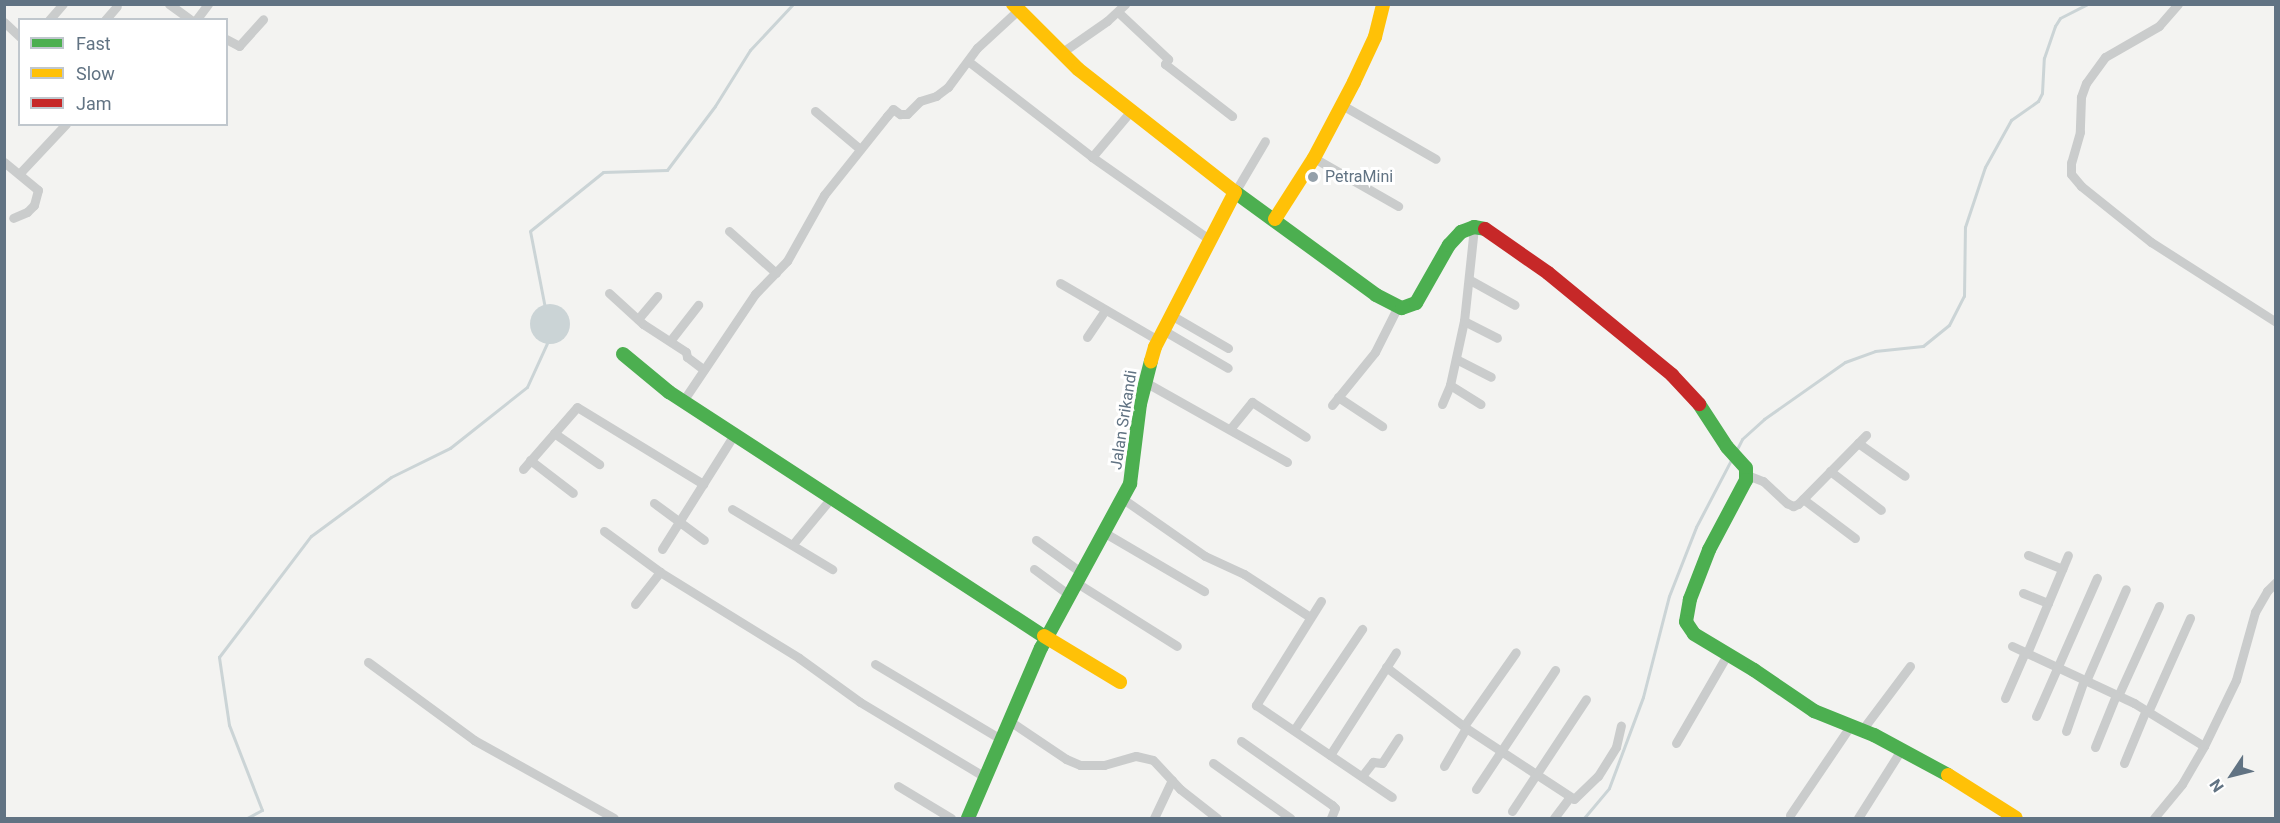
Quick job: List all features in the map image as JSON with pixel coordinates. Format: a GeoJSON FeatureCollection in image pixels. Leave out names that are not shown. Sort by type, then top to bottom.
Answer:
{"type":"FeatureCollection","features":[{"type":"Feature","properties":{"kind":"street"},"geometry":{"type":"LineString","coordinates":[[51,18],[63,4]]}},
{"type":"Feature","properties":{"kind":"street"},"geometry":{"type":"LineString","coordinates":[[170,4],[188,18]]}},
{"type":"Feature","properties":{"kind":"street"},"geometry":{"type":"LineString","coordinates":[[202,17],[208,4]]}},
{"type":"Feature","properties":{"kind":"street"},"geometry":{"type":"LineString","coordinates":[[1062,53],[1118,12],[1125,4]]}},
{"type":"Feature","properties":{"kind":"street"},"geometry":{"type":"LineString","coordinates":[[1275,219],[1314,158],[1342,105],[1375,37],[1383,4]]}},
{"type":"Feature","properties":{"kind":"street"},"geometry":{"type":"LineString","coordinates":[[2178,4],[2158,26],[2105,57],[2086,83],[2081,97],[2080,132],[2071,163],[2071,174],[2082,186],[2151,242],[2276,322]]}},
{"type":"Feature","properties":{"kind":"street"},"geometry":{"type":"LineString","coordinates":[[107,18],[118,5]]}},
{"type":"Feature","properties":{"kind":"street"},"geometry":{"type":"LineString","coordinates":[[676,396],[704,370],[755,294],[776,273],[799,243],[824,195],[893,110],[900,114],[907,114],[920,100],[936,96],[954,81],[982,42],[1015,7],[1062,53],[1130,112],[1376,295],[1398,306],[1406,308],[1416,303],[1449,245],[1461,232],[1474,227],[1489,230],[1533,261],[1658,362],[1701,407],[1726,447],[1745,469],[1793,506],[1803,499],[1866,435]]}},
{"type":"Feature","properties":{"kind":"street"},"geometry":{"type":"LineString","coordinates":[[1118,12],[1168,59],[1165,64],[1232,116]]}},
{"type":"Feature","properties":{"kind":"street"},"geometry":{"type":"LineString","coordinates":[[228,40],[239,46],[263,19]]}},
{"type":"Feature","properties":{"kind":"street"},"geometry":{"type":"LineString","coordinates":[[4,22],[18,35]]}},
{"type":"Feature","properties":{"kind":"street"},"geometry":{"type":"LineString","coordinates":[[968,61],[1092,157],[1210,240]]}},
{"type":"Feature","properties":{"kind":"street"},"geometry":{"type":"LineString","coordinates":[[1342,105],[1436,159]]}},
{"type":"Feature","properties":{"kind":"street"},"geometry":{"type":"LineString","coordinates":[[815,111],[860,149]]}},
{"type":"Feature","properties":{"kind":"street"},"geometry":{"type":"LineString","coordinates":[[1092,157],[1130,112]]}},
{"type":"Feature","properties":{"kind":"street"},"geometry":{"type":"LineString","coordinates":[[19,174],[64,126]]}},
{"type":"Feature","properties":{"kind":"street"},"geometry":{"type":"LineString","coordinates":[[1235,192],[1265,141]]}},
{"type":"Feature","properties":{"kind":"street"},"geometry":{"type":"LineString","coordinates":[[1314,158],[1398,206]]}},
{"type":"Feature","properties":{"kind":"street"},"geometry":{"type":"LineString","coordinates":[[4,162],[35,185],[38,195],[27,212],[13,218]]}},
{"type":"Feature","properties":{"kind":"street","name":"Jalan Srikandi"},"geometry":{"type":"LineString","coordinates":[[968,819],[1008,720],[1047,637],[1123,499],[1132,477],[1145,382],[1161,335],[1235,192]]}},
{"type":"Feature","properties":{"kind":"street"},"geometry":{"type":"LineString","coordinates":[[1442,404],[1450,385],[1464,321],[1474,227]]}},
{"type":"Feature","properties":{"kind":"street"},"geometry":{"type":"LineString","coordinates":[[729,231],[776,273]]}},
{"type":"Feature","properties":{"kind":"street"},"geometry":{"type":"LineString","coordinates":[[1470,280],[1515,305]]}},
{"type":"Feature","properties":{"kind":"street"},"geometry":{"type":"LineString","coordinates":[[1060,283],[1105,310],[1228,368]]}},
{"type":"Feature","properties":{"kind":"street"},"geometry":{"type":"LineString","coordinates":[[609,293],[638,319],[670,341],[704,370]]}},
{"type":"Feature","properties":{"kind":"street"},"geometry":{"type":"LineString","coordinates":[[638,319],[657,296]]}},
{"type":"Feature","properties":{"kind":"street"},"geometry":{"type":"LineString","coordinates":[[670,341],[698,305]]}},
{"type":"Feature","properties":{"kind":"street"},"geometry":{"type":"LineString","coordinates":[[1382,426],[1335,401],[1375,352],[1398,306]]}},
{"type":"Feature","properties":{"kind":"street"},"geometry":{"type":"LineString","coordinates":[[1087,337],[1105,310]]}},
{"type":"Feature","properties":{"kind":"street"},"geometry":{"type":"LineString","coordinates":[[1171,315],[1228,348]]}},
{"type":"Feature","properties":{"kind":"street"},"geometry":{"type":"LineString","coordinates":[[1464,321],[1497,338]]}},
{"type":"Feature","properties":{"kind":"street"},"geometry":{"type":"LineString","coordinates":[[623,354],[676,396],[987,601],[1120,682]]}},
{"type":"Feature","properties":{"kind":"street"},"geometry":{"type":"LineString","coordinates":[[1456,359],[1491,377]]}},
{"type":"Feature","properties":{"kind":"street"},"geometry":{"type":"LineString","coordinates":[[1145,382],[1287,462]]}},
{"type":"Feature","properties":{"kind":"street"},"geometry":{"type":"LineString","coordinates":[[1450,385],[1481,404]]}},
{"type":"Feature","properties":{"kind":"street"},"geometry":{"type":"LineString","coordinates":[[1230,429],[1252,402],[1306,437]]}},
{"type":"Feature","properties":{"kind":"street"},"geometry":{"type":"LineString","coordinates":[[523,469],[577,406],[703,484]]}},
{"type":"Feature","properties":{"kind":"street"},"geometry":{"type":"LineString","coordinates":[[554,433],[599,464]]}},
{"type":"Feature","properties":{"kind":"street"},"geometry":{"type":"LineString","coordinates":[[662,549],[735,433]]}},
{"type":"Feature","properties":{"kind":"street"},"geometry":{"type":"LineString","coordinates":[[1858,443],[1905,476]]}},
{"type":"Feature","properties":{"kind":"street"},"geometry":{"type":"LineString","coordinates":[[531,460],[573,494]]}},
{"type":"Feature","properties":{"kind":"street"},"geometry":{"type":"LineString","coordinates":[[1745,469],[1732,510],[1708,550],[1686,613],[1686,622],[1694,634],[1814,711],[1856,727],[1901,750],[1964,784],[2016,819]]}},
{"type":"Feature","properties":{"kind":"street"},"geometry":{"type":"LineString","coordinates":[[1830,471],[1881,510]]}},
{"type":"Feature","properties":{"kind":"street"},"geometry":{"type":"LineString","coordinates":[[793,544],[831,498]]}},
{"type":"Feature","properties":{"kind":"street"},"geometry":{"type":"LineString","coordinates":[[1123,499],[1205,556],[1244,574],[1310,617]]}},
{"type":"Feature","properties":{"kind":"street"},"geometry":{"type":"LineString","coordinates":[[1803,499],[1855,538]]}},
{"type":"Feature","properties":{"kind":"street"},"geometry":{"type":"LineString","coordinates":[[654,502],[704,540]]}},
{"type":"Feature","properties":{"kind":"street"},"geometry":{"type":"LineString","coordinates":[[732,509],[832,569]]}},
{"type":"Feature","properties":{"kind":"street"},"geometry":{"type":"LineString","coordinates":[[604,531],[660,572],[799,658],[860,702],[985,777]]}},
{"type":"Feature","properties":{"kind":"street"},"geometry":{"type":"LineString","coordinates":[[1105,533],[1204,591]]}},
{"type":"Feature","properties":{"kind":"street"},"geometry":{"type":"LineString","coordinates":[[1036,540],[1076,584]]}},
{"type":"Feature","properties":{"kind":"street"},"geometry":{"type":"LineString","coordinates":[[2028,555],[2062,570]]}},
{"type":"Feature","properties":{"kind":"street"},"geometry":{"type":"LineString","coordinates":[[2005,698],[2068,555]]}},
{"type":"Feature","properties":{"kind":"street"},"geometry":{"type":"LineString","coordinates":[[1034,569],[1076,584],[1178,646]]}},
{"type":"Feature","properties":{"kind":"street"},"geometry":{"type":"LineString","coordinates":[[635,604],[660,572]]}},
{"type":"Feature","properties":{"kind":"street"},"geometry":{"type":"LineString","coordinates":[[2036,716],[2097,578]]}},
{"type":"Feature","properties":{"kind":"street"},"geometry":{"type":"LineString","coordinates":[[2154,819],[2182,784],[2204,746],[2236,680],[2258,605],[2276,582]]}},
{"type":"Feature","properties":{"kind":"street"},"geometry":{"type":"LineString","coordinates":[[2067,730],[2085,680],[2126,589]]}},
{"type":"Feature","properties":{"kind":"street"},"geometry":{"type":"LineString","coordinates":[[2023,592],[2048,603]]}},
{"type":"Feature","properties":{"kind":"street"},"geometry":{"type":"LineString","coordinates":[[1320,601],[1256,705],[1392,797]]}},
{"type":"Feature","properties":{"kind":"street"},"geometry":{"type":"LineString","coordinates":[[2095,747],[2159,606]]}},
{"type":"Feature","properties":{"kind":"street"},"geometry":{"type":"LineString","coordinates":[[2124,764],[2190,618]]}},
{"type":"Feature","properties":{"kind":"street"},"geometry":{"type":"LineString","coordinates":[[1294,730],[1362,629]]}},
{"type":"Feature","properties":{"kind":"street"},"geometry":{"type":"LineString","coordinates":[[2012,646],[2117,695],[2204,746]]}},
{"type":"Feature","properties":{"kind":"street"},"geometry":{"type":"LineString","coordinates":[[1330,754],[1396,652]]}},
{"type":"Feature","properties":{"kind":"street"},"geometry":{"type":"LineString","coordinates":[[1444,766],[1465,727],[1516,652]]}},
{"type":"Feature","properties":{"kind":"street"},"geometry":{"type":"LineString","coordinates":[[1676,743],[1727,655]]}},
{"type":"Feature","properties":{"kind":"street"},"geometry":{"type":"LineString","coordinates":[[368,662],[474,740],[614,819]]}},
{"type":"Feature","properties":{"kind":"street"},"geometry":{"type":"LineString","coordinates":[[875,664],[1001,739]]}},
{"type":"Feature","properties":{"kind":"street"},"geometry":{"type":"LineString","coordinates":[[1790,815],[1856,727],[1910,666]]}},
{"type":"Feature","properties":{"kind":"street"},"geometry":{"type":"LineString","coordinates":[[1386,667],[1465,727],[1574,800],[1598,776],[1616,747],[1621,726]]}},
{"type":"Feature","properties":{"kind":"street"},"geometry":{"type":"LineString","coordinates":[[1476,789],[1555,670]]}},
{"type":"Feature","properties":{"kind":"street"},"geometry":{"type":"LineString","coordinates":[[1512,811],[1586,699]]}},
{"type":"Feature","properties":{"kind":"street"},"geometry":{"type":"LineString","coordinates":[[1008,720],[1073,763],[1089,766],[1144,756],[1165,770],[1172,780],[1217,819]]}},
{"type":"Feature","properties":{"kind":"street"},"geometry":{"type":"LineString","coordinates":[[1362,776],[1373,762],[1382,763],[1398,738]]}},
{"type":"Feature","properties":{"kind":"street"},"geometry":{"type":"LineString","coordinates":[[1241,741],[1324,798],[1335,808],[1331,819]]}},
{"type":"Feature","properties":{"kind":"street"},"geometry":{"type":"LineString","coordinates":[[1858,819],[1901,750]]}},
{"type":"Feature","properties":{"kind":"street"},"geometry":{"type":"LineString","coordinates":[[1213,763],[1290,819]]}},
{"type":"Feature","properties":{"kind":"street"},"geometry":{"type":"LineString","coordinates":[[1154,819],[1172,780]]}},
{"type":"Feature","properties":{"kind":"street"},"geometry":{"type":"LineString","coordinates":[[898,786],[951,819]]}},
{"type":"Feature","properties":{"kind":"street"},"geometry":{"type":"LineString","coordinates":[[1554,819],[1570,797]]}},
{"type":"Feature","properties":{"kind":"shaded area"},"geometry":{"type":"Polygon","coordinates":[[[550,304],[564,310],[570,324],[564,338],[550,344],[536,338],[530,324],[536,310],[550,304]]]}},
{"type":"Feature","properties":{"kind":"waterway"},"geometry":{"type":"LineString","coordinates":[[545,308],[530,231],[603,172],[667,170],[715,106],[750,50],[793,4]]}},
{"type":"Feature","properties":{"kind":"waterway"},"geometry":{"type":"LineString","coordinates":[[1736,451],[1742,439],[1764,419],[1845,362],[1875,351],[1923,346],[1949,325],[1964,296],[1965,227],[1985,167],[2011,120],[2038,101],[2042,93],[2044,58],[2060,18],[2087,4]]}},
{"type":"Feature","properties":{"kind":"waterway"},"geometry":{"type":"LineString","coordinates":[[247,818],[262,810],[229,725],[219,657],[311,536],[391,477],[450,448],[527,387],[548,341]]}},
{"type":"Feature","properties":{"kind":"waterway"},"geometry":{"type":"LineString","coordinates":[[1584,818],[1609,788],[1643,697],[1669,596],[1696,527],[1731,460]]}},
{"type":"Feature","properties":{"kind":"traffic: fast"},"geometry":{"type":"LineString","coordinates":[[1235,192],[1376,295],[1402,308],[1416,303],[1449,245],[1461,232],[1474,227],[1485,229]]}},
{"type":"Feature","properties":{"kind":"traffic: fast"},"geometry":{"type":"LineString","coordinates":[[623,354],[669,392],[1044,636]]}},
{"type":"Feature","properties":{"kind":"traffic: fast"},"geometry":{"type":"LineString","coordinates":[[968,818],[1041,648],[1130,484],[1140,404],[1151,361]]}},
{"type":"Feature","properties":{"kind":"traffic: fast"},"geometry":{"type":"LineString","coordinates":[[1699,404],[1727,447],[1746,468],[1746,480],[1709,550],[1690,599],[1686,622],[1694,634],[1754,670],[1814,711],[1874,735],[1948,775]]}},
{"type":"Feature","properties":{"kind":"traffic: slow"},"geometry":{"type":"LineString","coordinates":[[1013,4],[1078,69],[1235,192],[1155,347],[1151,361]]}},
{"type":"Feature","properties":{"kind":"traffic: slow"},"geometry":{"type":"LineString","coordinates":[[1275,219],[1314,158],[1354,82],[1375,37],[1383,4]]}},
{"type":"Feature","properties":{"kind":"traffic: slow"},"geometry":{"type":"LineString","coordinates":[[1044,636],[1120,682]]}},
{"type":"Feature","properties":{"kind":"traffic: slow"},"geometry":{"type":"LineString","coordinates":[[1948,775],[2016,818]]}},
{"type":"Feature","properties":{"kind":"traffic: jam"},"geometry":{"type":"LineString","coordinates":[[1485,229],[1548,273],[1672,375],[1699,404]]}},
{"type":"Feature","properties":{"kind":"place","name":"PetraMini"},"geometry":{"type":"Point","coordinates":[1313,177]}}]}
